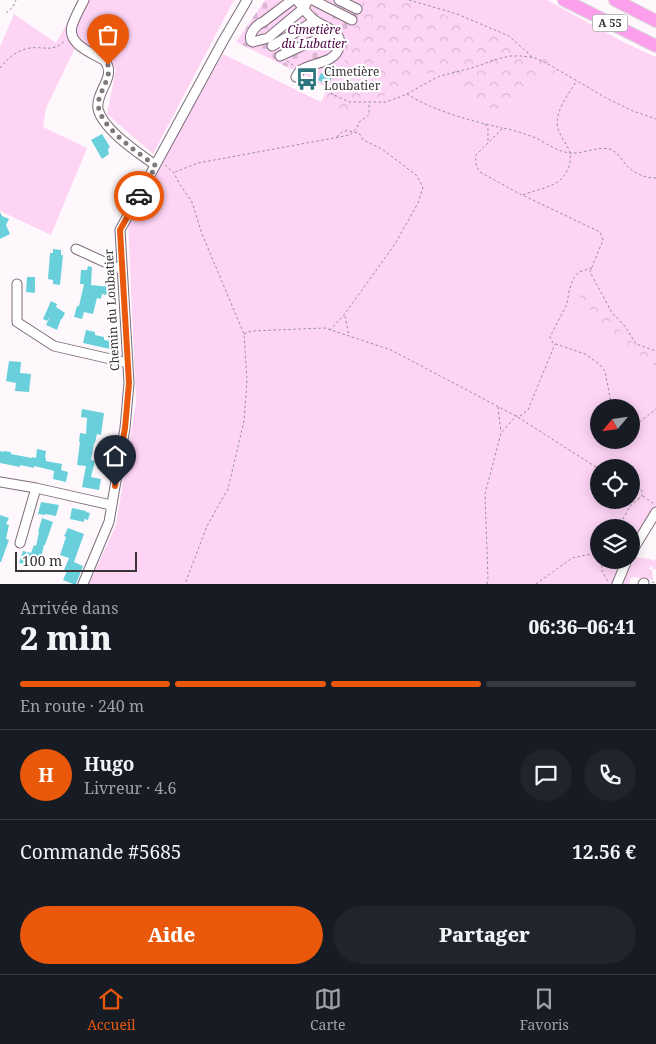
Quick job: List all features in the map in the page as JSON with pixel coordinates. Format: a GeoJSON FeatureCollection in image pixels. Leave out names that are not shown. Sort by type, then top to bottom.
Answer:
{"type":"FeatureCollection","features":[{"type":"Feature","properties":{"kind":"highway","name":"A 55"},"geometry":{"type":"LineString","coordinates":[[564,0],[656,46]]}},
{"type":"Feature","properties":{"kind":"highway","name":"A 55"},"geometry":{"type":"LineString","coordinates":[[615,0],[656,21]]}},
{"type":"Feature","properties":{"kind":"street"},"geometry":{"type":"LineString","coordinates":[[84,0],[72,27],[72,36],[79,45],[105,61],[108,65],[109,72],[98,104],[100,114],[113,133],[157,162]]}},
{"type":"Feature","properties":{"kind":"street","name":"Chemin du Loubatier"},"geometry":{"type":"LineString","coordinates":[[83,584],[109,522],[125,428],[129,383],[120,230],[247,0]]}},
{"type":"Feature","properties":{"kind":"street"},"geometry":{"type":"LineString","coordinates":[[292,0],[264,22],[258,24],[249,39],[253,42],[268,38],[306,4]]}},
{"type":"Feature","properties":{"kind":"street"},"geometry":{"type":"LineString","coordinates":[[296,77],[301,70],[326,61],[336,54],[340,47],[340,41],[335,32],[311,18],[306,4],[297,0]]}},
{"type":"Feature","properties":{"kind":"street"},"geometry":{"type":"LineString","coordinates":[[313,0],[352,20]]}},
{"type":"Feature","properties":{"kind":"street"},"geometry":{"type":"LineString","coordinates":[[339,0],[357,9]]}},
{"type":"Feature","properties":{"kind":"street"},"geometry":{"type":"LineString","coordinates":[[272,46],[316,21]]}},
{"type":"Feature","properties":{"kind":"street"},"geometry":{"type":"LineString","coordinates":[[280,56],[304,44],[332,35],[335,32]]}},
{"type":"Feature","properties":{"kind":"street"},"geometry":{"type":"LineString","coordinates":[[76,249],[122,270]]}},
{"type":"Feature","properties":{"kind":"street"},"geometry":{"type":"LineString","coordinates":[[16,284],[17,322],[54,346],[128,363]]}},
{"type":"Feature","properties":{"kind":"street"},"geometry":{"type":"LineString","coordinates":[[0,482],[111,505]]}},
{"type":"Feature","properties":{"kind":"street"},"geometry":{"type":"LineString","coordinates":[[20,543],[36,488]]}},
{"type":"Feature","properties":{"kind":"street"},"geometry":{"type":"LineString","coordinates":[[640,538],[656,512]]}},
{"type":"Feature","properties":{"kind":"street"},"geometry":{"type":"LineString","coordinates":[[617,584],[623,569]]}},
{"type":"Feature","properties":{"kind":"path"},"geometry":{"type":"LineString","coordinates":[[6,13],[16,0]]}},
{"type":"Feature","properties":{"kind":"path"},"geometry":{"type":"LineString","coordinates":[[409,0],[457,14],[509,36],[533,58]]}},
{"type":"Feature","properties":{"kind":"path"},"geometry":{"type":"LineString","coordinates":[[0,68],[17,51],[30,48],[51,49],[72,36]]}},
{"type":"Feature","properties":{"kind":"path"},"geometry":{"type":"LineString","coordinates":[[326,91],[349,102],[386,102],[407,94],[440,76],[497,59],[522,56],[548,64],[608,99],[632,111],[656,119]]}},
{"type":"Feature","properties":{"kind":"path"},"geometry":{"type":"LineString","coordinates":[[522,195],[554,184],[565,174],[570,163],[570,153],[560,135],[557,123],[560,108],[577,80]]}},
{"type":"Feature","properties":{"kind":"path"},"geometry":{"type":"LineString","coordinates":[[407,94],[420,102],[464,118],[518,131],[554,148],[570,153],[609,149],[618,154],[636,173],[647,178],[656,178]]}},
{"type":"Feature","properties":{"kind":"path"},"geometry":{"type":"LineString","coordinates":[[174,173],[198,163],[350,135],[360,122],[369,115],[369,102]]}},
{"type":"Feature","properties":{"kind":"path"},"geometry":{"type":"LineString","coordinates":[[485,124],[488,129],[488,142]]}},
{"type":"Feature","properties":{"kind":"path"},"geometry":{"type":"LineString","coordinates":[[330,330],[344,315],[395,244],[418,203],[423,187],[416,175],[382,149],[363,140],[357,128]]}},
{"type":"Feature","properties":{"kind":"path"},"geometry":{"type":"LineString","coordinates":[[503,128],[476,155],[475,161],[480,172],[522,195],[600,232],[602,240],[590,272],[612,313],[624,325],[636,344],[656,351]]}},
{"type":"Feature","properties":{"kind":"path"},"geometry":{"type":"LineString","coordinates":[[336,137],[345,130],[359,134]]}},
{"type":"Feature","properties":{"kind":"path"},"geometry":{"type":"LineString","coordinates":[[157,162],[174,173],[192,202],[202,234],[244,334],[247,381],[244,421],[228,489],[206,526],[185,584]]}},
{"type":"Feature","properties":{"kind":"path"},"geometry":{"type":"LineString","coordinates":[[592,268],[579,272],[573,280],[567,304],[550,337],[555,344],[585,354],[606,371],[611,399]]}},
{"type":"Feature","properties":{"kind":"path"},"geometry":{"type":"LineString","coordinates":[[344,315],[349,336]]}},
{"type":"Feature","properties":{"kind":"path"},"geometry":{"type":"LineString","coordinates":[[244,334],[251,331],[325,328],[391,350],[516,416],[590,463]]}},
{"type":"Feature","properties":{"kind":"path"},"geometry":{"type":"LineString","coordinates":[[501,433],[516,416],[520,416],[528,410],[555,344]]}},
{"type":"Feature","properties":{"kind":"path"},"geometry":{"type":"LineString","coordinates":[[487,584],[485,494],[501,433],[498,407]]}},
{"type":"Feature","properties":{"kind":"path"},"geometry":{"type":"LineString","coordinates":[[640,422],[656,409]]}},
{"type":"Feature","properties":{"kind":"path"},"geometry":{"type":"LineString","coordinates":[[640,489],[642,496],[656,506]]}},
{"type":"Feature","properties":{"kind":"path"},"geometry":{"type":"LineString","coordinates":[[623,519],[630,506],[642,496]]}},
{"type":"Feature","properties":{"kind":"path"},"geometry":{"type":"LineString","coordinates":[[536,584],[572,558],[590,554]]}},
{"type":"Feature","properties":{"kind":"path"},"geometry":{"type":"LineString","coordinates":[[602,569],[608,582],[612,584]]}},
{"type":"Feature","properties":{"kind":"green space"},"geometry":{"type":"Polygon","coordinates":[[[80,0],[234,0],[153,154],[107,114],[116,69],[79,40],[46,108],[43,127],[87,148],[51,235],[0,211],[0,47],[14,14],[56,43],[80,0]]]}},
{"type":"Feature","properties":{"kind":"green space","name":"Cimetière du Lubatier"},"geometry":{"type":"Polygon","coordinates":[[[265,0],[366,0],[350,36],[349,51],[331,89],[308,78],[304,72],[297,68],[291,69],[236,42],[265,0]]]}},
{"type":"Feature","properties":{"kind":"green space"},"geometry":{"type":"Polygon","coordinates":[[[366,0],[409,0],[564,66],[495,112],[432,72],[344,116],[321,102],[328,88],[330,89],[349,51],[350,36],[366,0]]]}},
{"type":"Feature","properties":{"kind":"green space"},"geometry":{"type":"Polygon","coordinates":[[[409,0],[547,0],[625,43],[656,57],[656,508],[652,510],[640,530],[640,519],[590,519],[590,569],[618,569],[612,584],[89,584],[116,525],[136,402],[128,221],[223,54],[321,102],[344,116],[432,72],[495,112],[563,66],[409,0]]]}},
{"type":"Feature","properties":{"kind":"green space"},"geometry":{"type":"Polygon","coordinates":[[[577,279],[584,280],[622,333],[641,349],[656,356],[656,367],[613,339],[574,289],[573,283],[577,279]]]}},
{"type":"Feature","properties":{"kind":"green space"},"geometry":{"type":"Polygon","coordinates":[[[640,558],[656,560],[656,569],[650,566],[649,569],[652,570],[653,580],[633,577],[630,579],[629,584],[622,584],[628,569],[640,569],[640,558]]]}},
{"type":"Feature","properties":{"kind":"building"},"geometry":{"type":"Polygon","coordinates":[[[328,67],[335,71],[328,85],[318,80],[321,73],[324,74],[328,67]]]}},
{"type":"Feature","properties":{"kind":"building"},"geometry":{"type":"Polygon","coordinates":[[[102,134],[110,147],[108,149],[109,154],[102,159],[91,140],[102,134]]]}},
{"type":"Feature","properties":{"kind":"building"},"geometry":{"type":"Polygon","coordinates":[[[0,212],[2,216],[9,219],[6,225],[10,234],[0,239],[0,212]]]}},
{"type":"Feature","properties":{"kind":"building"},"geometry":{"type":"Polygon","coordinates":[[[53,249],[61,250],[61,255],[63,255],[60,285],[53,284],[53,280],[48,279],[50,253],[53,253],[53,249]]]}},
{"type":"Feature","properties":{"kind":"building"},"geometry":{"type":"Polygon","coordinates":[[[88,266],[92,267],[91,285],[111,287],[110,296],[102,294],[101,299],[97,298],[93,314],[84,312],[82,319],[74,317],[77,306],[79,306],[84,284],[80,284],[81,270],[87,270],[88,266]]]}},
{"type":"Feature","properties":{"kind":"building"},"geometry":{"type":"Polygon","coordinates":[[[27,277],[35,277],[35,293],[26,292],[27,277]]]}},
{"type":"Feature","properties":{"kind":"building"},"geometry":{"type":"Polygon","coordinates":[[[51,301],[57,304],[56,307],[65,313],[57,330],[46,325],[50,317],[47,321],[43,319],[51,301]]]}},
{"type":"Feature","properties":{"kind":"building"},"geometry":{"type":"Polygon","coordinates":[[[86,330],[104,337],[104,340],[111,341],[110,349],[83,343],[86,330]]]}},
{"type":"Feature","properties":{"kind":"building"},"geometry":{"type":"Polygon","coordinates":[[[9,361],[21,362],[20,373],[31,374],[29,392],[15,391],[16,383],[6,381],[9,361]]]}},
{"type":"Feature","properties":{"kind":"building"},"geometry":{"type":"Polygon","coordinates":[[[82,409],[104,413],[101,435],[97,434],[91,460],[95,461],[91,477],[101,479],[99,490],[82,487],[86,466],[77,465],[80,433],[86,434],[87,418],[81,417],[82,409]]]}},
{"type":"Feature","properties":{"kind":"building"},"geometry":{"type":"Polygon","coordinates":[[[37,449],[46,451],[46,461],[62,464],[61,470],[68,472],[66,482],[53,479],[54,471],[51,470],[34,466],[34,468],[20,465],[20,467],[0,463],[0,451],[36,458],[37,449]]]}},
{"type":"Feature","properties":{"kind":"building"},"geometry":{"type":"Polygon","coordinates":[[[41,502],[59,505],[56,516],[38,514],[41,502]]]}},
{"type":"Feature","properties":{"kind":"building"},"geometry":{"type":"Polygon","coordinates":[[[72,508],[90,513],[88,520],[84,519],[84,522],[70,519],[72,508]]]}},
{"type":"Feature","properties":{"kind":"building"},"geometry":{"type":"Polygon","coordinates":[[[0,515],[9,518],[6,524],[9,525],[6,539],[9,540],[1,562],[0,562],[0,515]]]}},
{"type":"Feature","properties":{"kind":"building"},"geometry":{"type":"Polygon","coordinates":[[[42,518],[53,522],[44,545],[41,565],[30,563],[29,566],[19,563],[23,551],[31,553],[34,545],[36,546],[42,518]]]}},
{"type":"Feature","properties":{"kind":"building"},"geometry":{"type":"Polygon","coordinates":[[[68,528],[84,534],[74,562],[83,566],[76,584],[63,580],[67,571],[64,570],[69,558],[60,555],[66,537],[64,536],[68,528]]]}},
{"type":"Feature","properties":{"kind":"way so far"},"geometry":{"type":"LineString","coordinates":[[108,65],[109,72],[98,104],[100,114],[113,133],[156,166],[139,196]]}},
{"type":"Feature","properties":{"kind":"place","name":"Cimetière Loubatier"},"geometry":{"type":"Point","coordinates":[307,79]}},
{"type":"Feature","properties":{"kind":"route"},"geometry":{"type":"LineString","coordinates":[[115,486],[125,428],[129,383],[120,230],[139,196]]}}]}
